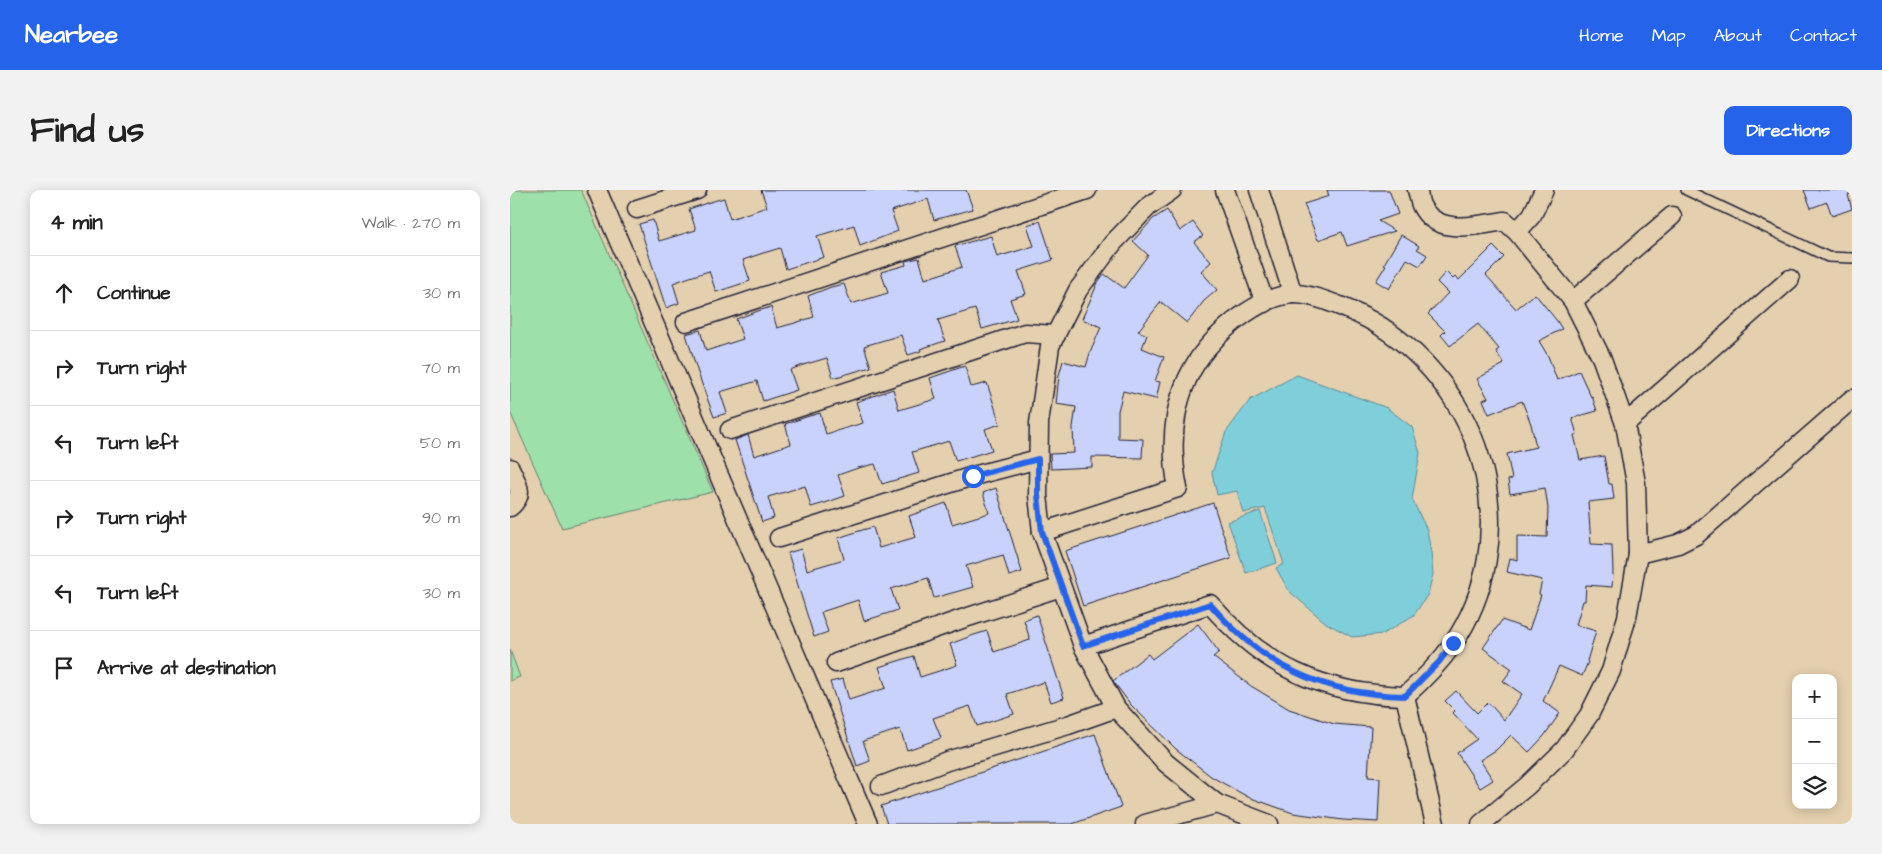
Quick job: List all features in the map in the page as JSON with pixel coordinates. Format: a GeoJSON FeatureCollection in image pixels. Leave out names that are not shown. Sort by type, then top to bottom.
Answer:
{"type":"FeatureCollection","features":[{"type":"Feature","properties":{"kind":"street"},"geometry":{"type":"LineString","coordinates":[[597,190],[868,824]]}},
{"type":"Feature","properties":{"kind":"street"},"geometry":{"type":"LineString","coordinates":[[637,209],[697,190]]}},
{"type":"Feature","properties":{"kind":"street"},"geometry":{"type":"LineString","coordinates":[[686,322],[1087,190]]}},
{"type":"Feature","properties":{"kind":"street"},"geometry":{"type":"LineString","coordinates":[[1172,190],[1148,198],[1078,290],[1050,346],[1039,423],[1038,495],[1042,532],[1083,646],[1116,708],[1166,763],[1217,804],[1269,824]]}},
{"type":"Feature","properties":{"kind":"street"},"geometry":{"type":"LineString","coordinates":[[1225,190],[1265,303]]}},
{"type":"Feature","properties":{"kind":"street"},"geometry":{"type":"LineString","coordinates":[[1259,190],[1293,294]]}},
{"type":"Feature","properties":{"kind":"street"},"geometry":{"type":"LineString","coordinates":[[1417,190],[1421,206],[1434,221],[1448,226],[1506,221],[1574,301],[1602,359],[1625,424],[1636,484],[1638,554],[1627,617],[1611,671],[1588,715],[1564,750],[1526,786],[1481,824]]}},
{"type":"Feature","properties":{"kind":"street"},"geometry":{"type":"LineString","coordinates":[[1517,232],[1532,215],[1544,190]]}},
{"type":"Feature","properties":{"kind":"street"},"geometry":{"type":"LineString","coordinates":[[1574,301],[1672,216]]}},
{"type":"Feature","properties":{"kind":"street"},"geometry":{"type":"LineString","coordinates":[[1625,424],[1790,279]]}},
{"type":"Feature","properties":{"kind":"street"},"geometry":{"type":"LineString","coordinates":[[1042,532],[1178,488],[1174,468],[1173,427],[1177,407],[1184,388],[1203,353],[1216,338],[1247,312],[1279,297],[1293,294],[1317,299],[1362,315],[1383,327],[1421,357],[1446,388],[1464,415],[1481,459],[1486,483],[1489,530],[1487,554],[1477,593],[1465,622],[1453,643],[1439,662],[1405,696],[1381,696],[1341,689],[1310,680],[1266,656],[1245,641],[1210,604],[1083,646]]}},
{"type":"Feature","properties":{"kind":"street"},"geometry":{"type":"LineString","coordinates":[[730,430],[1025,333],[1056,335]]}},
{"type":"Feature","properties":{"kind":"street"},"geometry":{"type":"LineString","coordinates":[[1638,554],[1678,544],[1696,534],[1852,399]]}},
{"type":"Feature","properties":{"kind":"street"},"geometry":{"type":"LineString","coordinates":[[779,538],[973,476],[1038,459]]}},
{"type":"Feature","properties":{"kind":"street"},"geometry":{"type":"LineString","coordinates":[[510,468],[520,490],[518,499],[510,507]]}},
{"type":"Feature","properties":{"kind":"street"},"geometry":{"type":"LineString","coordinates":[[836,663],[1061,587]]}},
{"type":"Feature","properties":{"kind":"street"},"geometry":{"type":"LineString","coordinates":[[1405,696],[1435,824]]}},
{"type":"Feature","properties":{"kind":"street"},"geometry":{"type":"LineString","coordinates":[[881,786],[947,761],[1051,730],[1116,708]]}},
{"type":"Feature","properties":{"kind":"street"},"geometry":{"type":"LineString","coordinates":[[1145,824],[1217,804]]}},
{"type":"Feature","properties":{"kind":"lane"},"geometry":{"type":"LineString","coordinates":[[1686,190],[1828,257],[1851,259]]}},
{"type":"Feature","properties":{"kind":"green space"},"geometry":{"type":"Polygon","coordinates":[[[510,190],[581,190],[713,492],[562,528],[510,412],[510,190]]]}},
{"type":"Feature","properties":{"kind":"green space"},"geometry":{"type":"Polygon","coordinates":[[[510,650],[520,677],[510,681],[510,650]]]}},
{"type":"Feature","properties":{"kind":"water"},"geometry":{"type":"Polygon","coordinates":[[[1297,375],[1387,408],[1412,427],[1420,453],[1412,499],[1427,530],[1433,574],[1428,594],[1414,615],[1383,634],[1352,637],[1326,623],[1289,591],[1276,568],[1284,564],[1265,508],[1243,513],[1237,491],[1217,495],[1212,473],[1226,432],[1250,400],[1297,375]]]}},
{"type":"Feature","properties":{"kind":"water"},"geometry":{"type":"Polygon","coordinates":[[[1260,511],[1277,563],[1246,573],[1228,522],[1260,511]]]}},
{"type":"Feature","properties":{"kind":"building"},"geometry":{"type":"Polygon","coordinates":[[[761,190],[966,190],[973,209],[934,220],[928,199],[891,211],[898,231],[860,246],[854,225],[817,236],[824,257],[786,269],[780,248],[743,260],[750,281],[716,292],[709,271],[673,283],[679,303],[666,308],[639,224],[653,220],[659,241],[696,230],[689,209],[710,202],[724,198],[730,219],[767,207],[761,190]]]}},
{"type":"Feature","properties":{"kind":"building"},"geometry":{"type":"Polygon","coordinates":[[[1327,190],[1389,190],[1398,214],[1378,221],[1395,231],[1347,246],[1342,232],[1318,240],[1304,204],[1329,196],[1327,190]]]}},
{"type":"Feature","properties":{"kind":"building"},"geometry":{"type":"Polygon","coordinates":[[[1804,190],[1852,190],[1852,193],[1848,195],[1852,209],[1832,216],[1827,202],[1811,208],[1804,190]]]}},
{"type":"Feature","properties":{"kind":"building"},"geometry":{"type":"Polygon","coordinates":[[[1167,210],[1180,231],[1193,222],[1203,236],[1194,242],[1211,262],[1201,271],[1217,290],[1204,301],[1187,323],[1161,302],[1138,331],[1147,335],[1142,348],[1164,357],[1155,381],[1160,382],[1156,399],[1123,391],[1118,411],[1118,438],[1143,439],[1142,458],[1092,457],[1092,467],[1051,469],[1050,454],[1074,453],[1073,427],[1076,407],[1056,404],[1059,375],[1063,361],[1086,367],[1101,327],[1082,319],[1095,286],[1104,274],[1124,288],[1148,255],[1133,241],[1153,219],[1167,210]]]}},
{"type":"Feature","properties":{"kind":"building"},"geometry":{"type":"Polygon","coordinates":[[[1040,221],[1053,260],[1018,271],[1026,294],[1010,299],[1017,319],[982,329],[975,309],[938,320],[945,341],[908,355],[901,335],[864,346],[871,367],[833,378],[827,358],[803,365],[790,370],[797,390],[763,401],[757,381],[720,392],[727,413],[714,417],[686,334],[700,330],[706,351],[743,339],[736,319],[758,311],[771,307],[777,328],[814,317],[808,296],[844,284],[851,304],[888,293],[881,272],[906,265],[905,261],[919,258],[925,279],[962,267],[955,246],[991,236],[997,257],[1034,246],[1027,225],[1040,221]]]}},
{"type":"Feature","properties":{"kind":"building"},"geometry":{"type":"Polygon","coordinates":[[[1401,235],[1419,246],[1417,249],[1427,255],[1420,266],[1407,259],[1389,289],[1376,281],[1401,235]]]}},
{"type":"Feature","properties":{"kind":"building"},"geometry":{"type":"Polygon","coordinates":[[[1493,246],[1504,257],[1486,275],[1516,309],[1535,294],[1562,329],[1539,341],[1548,356],[1557,380],[1579,371],[1592,396],[1597,411],[1572,418],[1577,434],[1574,435],[1580,460],[1604,456],[1609,484],[1612,484],[1614,499],[1588,502],[1591,544],[1612,545],[1613,572],[1612,587],[1586,585],[1585,601],[1583,601],[1576,625],[1596,631],[1588,662],[1582,676],[1559,666],[1543,701],[1560,713],[1544,736],[1529,752],[1511,735],[1496,750],[1480,760],[1493,780],[1480,788],[1457,753],[1477,739],[1453,713],[1455,711],[1445,701],[1456,691],[1477,713],[1488,702],[1504,720],[1522,694],[1503,681],[1512,669],[1483,648],[1502,620],[1529,630],[1541,595],[1539,594],[1542,580],[1507,572],[1510,558],[1517,560],[1517,536],[1547,537],[1548,508],[1545,488],[1510,494],[1508,480],[1512,479],[1507,454],[1536,447],[1531,424],[1522,401],[1489,414],[1483,400],[1488,398],[1477,379],[1504,364],[1496,351],[1499,349],[1478,324],[1450,346],[1441,335],[1445,331],[1428,314],[1448,293],[1437,282],[1446,272],[1453,279],[1456,276],[1459,280],[1493,246]]]}},
{"type":"Feature","properties":{"kind":"building"},"geometry":{"type":"Polygon","coordinates":[[[965,366],[971,387],[987,383],[1000,424],[985,429],[992,450],[956,461],[949,441],[912,452],[919,473],[882,484],[875,464],[858,468],[838,475],[845,496],[825,503],[811,507],[805,486],[768,497],[774,518],[762,522],[735,440],[748,435],[754,456],[791,444],[785,424],[806,417],[820,413],[826,434],[863,423],[856,402],[893,389],[899,410],[936,399],[930,378],[965,366]]]}},
{"type":"Feature","properties":{"kind":"building"},"geometry":{"type":"Polygon","coordinates":[[[996,488],[1022,572],[1009,576],[1003,555],[966,566],[973,587],[934,598],[928,578],[891,589],[898,610],[864,621],[858,600],[821,612],[828,632],[814,637],[788,553],[801,549],[807,570],[844,559],[838,538],[859,531],[873,527],[879,548],[916,537],[909,516],[946,503],[952,524],[989,513],[983,493],[996,488]]]}},
{"type":"Feature","properties":{"kind":"building"},"geometry":{"type":"Polygon","coordinates":[[[1213,503],[1231,558],[1083,606],[1065,551],[1213,503]]]}},
{"type":"Feature","properties":{"kind":"building"},"geometry":{"type":"Polygon","coordinates":[[[1037,615],[1064,698],[1051,702],[1044,682],[1007,694],[1014,714],[977,726],[970,706],[933,718],[941,738],[907,750],[900,729],[863,741],[870,761],[857,766],[830,682],[843,679],[849,700],[886,688],[879,667],[914,656],[920,677],[939,671],[957,665],[950,644],[974,635],[987,631],[994,652],[1030,640],[1024,620],[1037,615]]]}},
{"type":"Feature","properties":{"kind":"building"},"geometry":{"type":"Polygon","coordinates":[[[1198,624],[1219,652],[1213,657],[1251,686],[1289,709],[1334,724],[1371,727],[1368,777],[1380,778],[1378,822],[1343,820],[1293,813],[1248,797],[1212,777],[1176,749],[1131,705],[1113,681],[1148,654],[1152,659],[1198,624]]]}},
{"type":"Feature","properties":{"kind":"building"},"geometry":{"type":"Polygon","coordinates":[[[1095,734],[1121,807],[1072,824],[887,824],[881,806],[1095,734]]]}},
{"type":"Feature","properties":{"kind":"route"},"geometry":{"type":"LineString","coordinates":[[973,476],[1038,459],[1038,495],[1042,532],[1083,646],[1210,604],[1245,641],[1266,656],[1310,680],[1357,693],[1405,696],[1423,680],[1453,643]]}}]}
